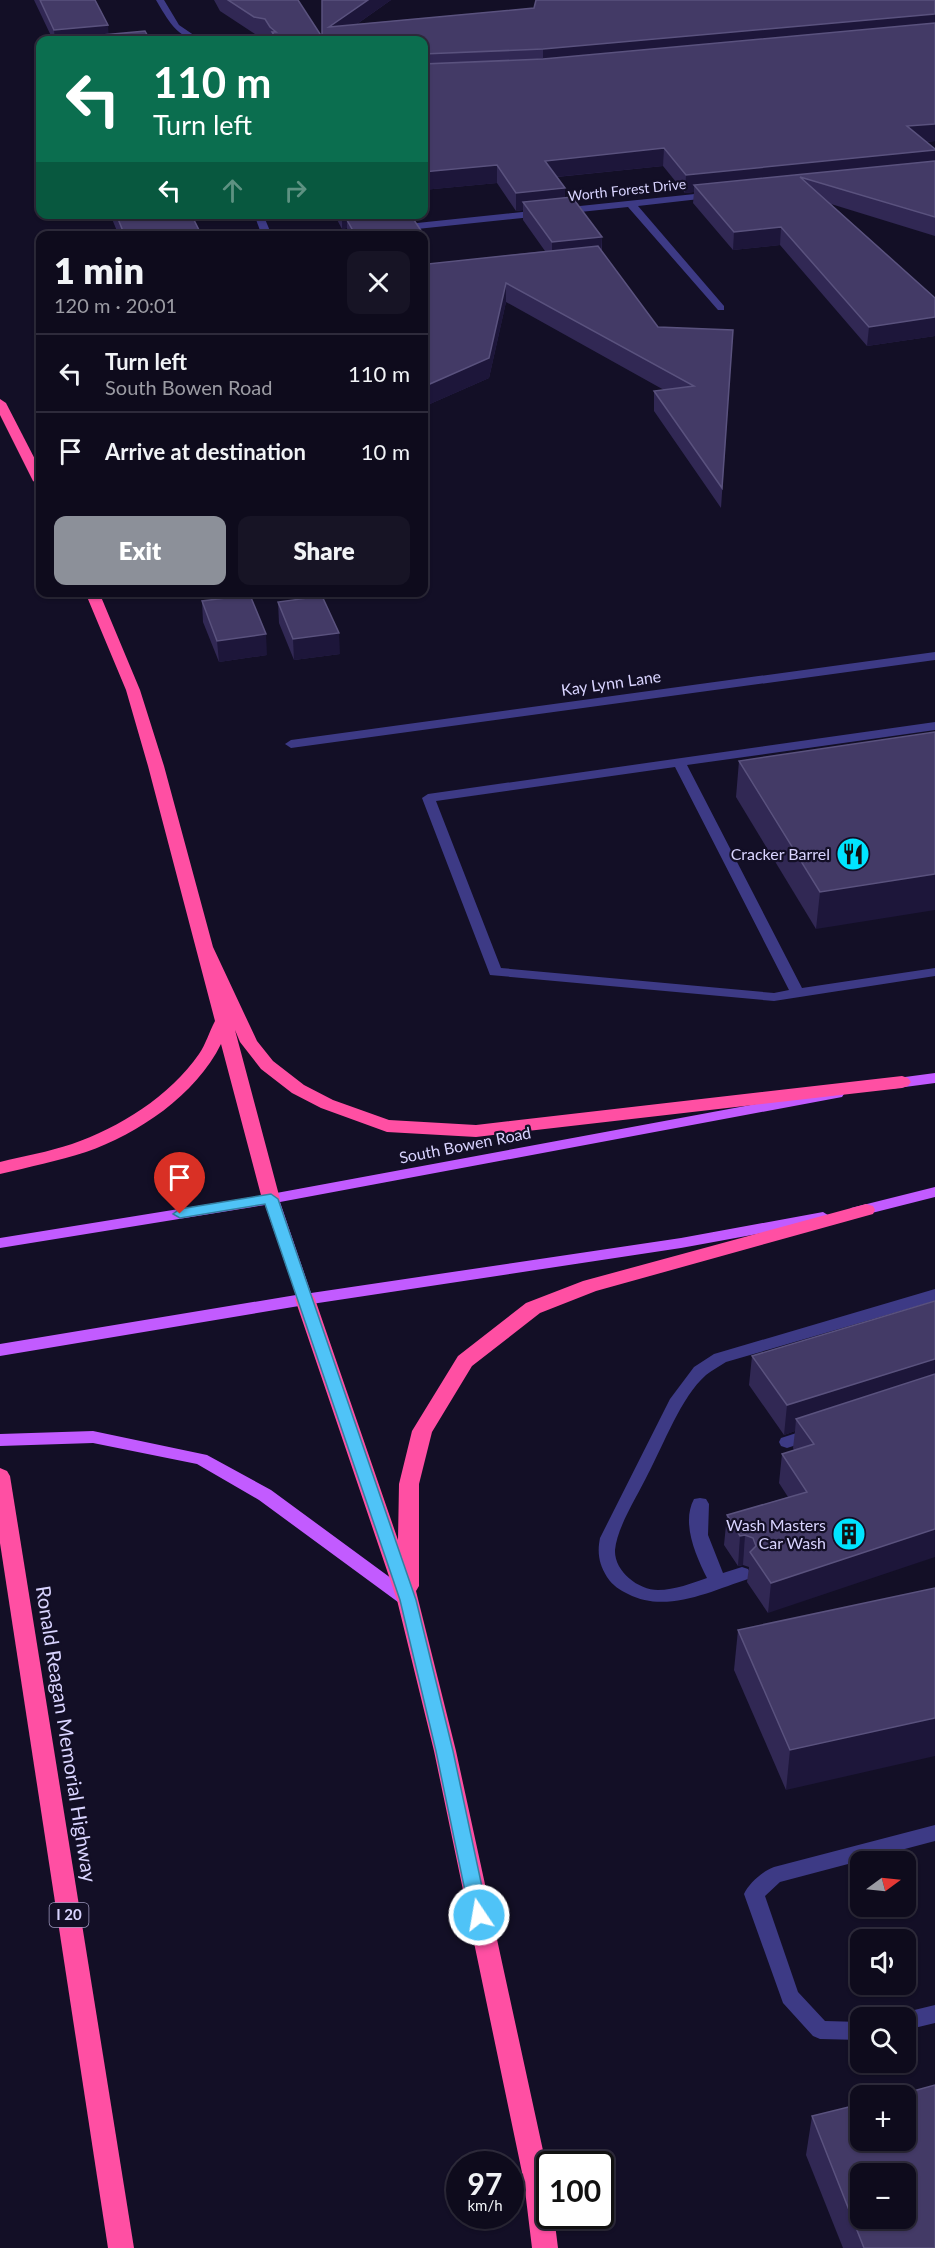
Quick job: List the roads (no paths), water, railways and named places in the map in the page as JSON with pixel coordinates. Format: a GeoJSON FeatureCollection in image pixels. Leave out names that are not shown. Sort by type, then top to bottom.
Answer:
{"type":"FeatureCollection","features":[{"type":"Feature","properties":{"kind":"highway"},"geometry":{"type":"LineString","coordinates":[[0,403],[36,473]]}},
{"type":"Feature","properties":{"kind":"highway"},"geometry":{"type":"LineString","coordinates":[[94,597],[133,690],[156,766],[207,951],[223,1022],[271,1199]]}},
{"type":"Feature","properties":{"kind":"highway"},"geometry":{"type":"LineString","coordinates":[[207,951],[249,1042],[267,1065],[298,1089],[327,1104],[387,1126],[476,1131],[902,1082]]}},
{"type":"Feature","properties":{"kind":"highway"},"geometry":{"type":"LineString","coordinates":[[0,1168],[82,1147],[119,1130],[150,1111],[175,1091],[207,1056],[223,1022]]}},
{"type":"Feature","properties":{"kind":"highway"},"geometry":{"type":"LineString","coordinates":[[408,1600],[409,1484],[422,1431],[465,1361],[533,1308],[590,1286],[866,1210]]}},
{"type":"Feature","properties":{"kind":"highway"},"geometry":{"type":"LineString","coordinates":[[305,1299],[408,1600],[444,1751],[537,2182],[545,2248]]}},
{"type":"Feature","properties":{"kind":"highway","name":"Ronald Reagan Memorial Highway"},"geometry":{"type":"LineString","coordinates":[[0,1476],[121,2248]]}},
{"type":"Feature","properties":{"kind":"main road","name":"South Bowen Road"},"geometry":{"type":"LineString","coordinates":[[0,1243],[271,1199],[902,1082],[935,1078]]}},
{"type":"Feature","properties":{"kind":"main road"},"geometry":{"type":"LineString","coordinates":[[0,1350],[305,1299],[681,1243],[866,1210],[933,1195]]}},
{"type":"Feature","properties":{"kind":"main road"},"geometry":{"type":"LineString","coordinates":[[271,1199],[305,1299]]}},
{"type":"Feature","properties":{"kind":"main road"},"geometry":{"type":"LineString","coordinates":[[0,1440],[93,1437],[201,1459],[266,1495],[408,1600]]}},
{"type":"Feature","properties":{"kind":"street"},"geometry":{"type":"LineString","coordinates":[[159,0],[176,27],[191,36]]}},
{"type":"Feature","properties":{"kind":"street","name":"Worth Forest Drive"},"geometry":{"type":"LineString","coordinates":[[393,228],[724,194]]}},
{"type":"Feature","properties":{"kind":"street"},"geometry":{"type":"LineString","coordinates":[[631,204],[721,308]]}},
{"type":"Feature","properties":{"kind":"street"},"geometry":{"type":"LineString","coordinates":[[364,231],[381,229]]}},
{"type":"Feature","properties":{"kind":"street","name":"Kay Lynn Lane"},"geometry":{"type":"LineString","coordinates":[[291,744],[935,656]]}},
{"type":"Feature","properties":{"kind":"street"},"geometry":{"type":"LineString","coordinates":[[935,726],[428,798],[495,972],[774,997],[935,972]]}},
{"type":"Feature","properties":{"kind":"street"},"geometry":{"type":"LineString","coordinates":[[679,762],[797,993]]}},
{"type":"Feature","properties":{"kind":"street"},"geometry":{"type":"LineString","coordinates":[[742,1574],[681,1593],[658,1597],[645,1595],[624,1584],[610,1567],[606,1552],[609,1538],[676,1403],[700,1371],[720,1358],[935,1295]]}},
{"type":"Feature","properties":{"kind":"street"},"geometry":{"type":"LineString","coordinates":[[787,1442],[833,1427]]}},
{"type":"Feature","properties":{"kind":"street"},"geometry":{"type":"LineString","coordinates":[[700,1504],[697,1521],[698,1536],[705,1557],[718,1581]]}},
{"type":"Feature","properties":{"kind":"street"},"geometry":{"type":"LineString","coordinates":[[850,2031],[820,2030],[790,1997],[754,1894],[774,1875],[935,1833]]}},
{"type":"Feature","properties":{"kind":"street"},"geometry":{"type":"LineString","coordinates":[[916,2019],[935,2014]]}},
{"type":"Feature","properties":{"kind":"place","name":"Cracker Barrel"},"geometry":{"type":"Point","coordinates":[853,854]}},
{"type":"Feature","properties":{"kind":"place","name":"Wash Masters Car Wash"},"geometry":{"type":"Point","coordinates":[849,1534]}}]}
